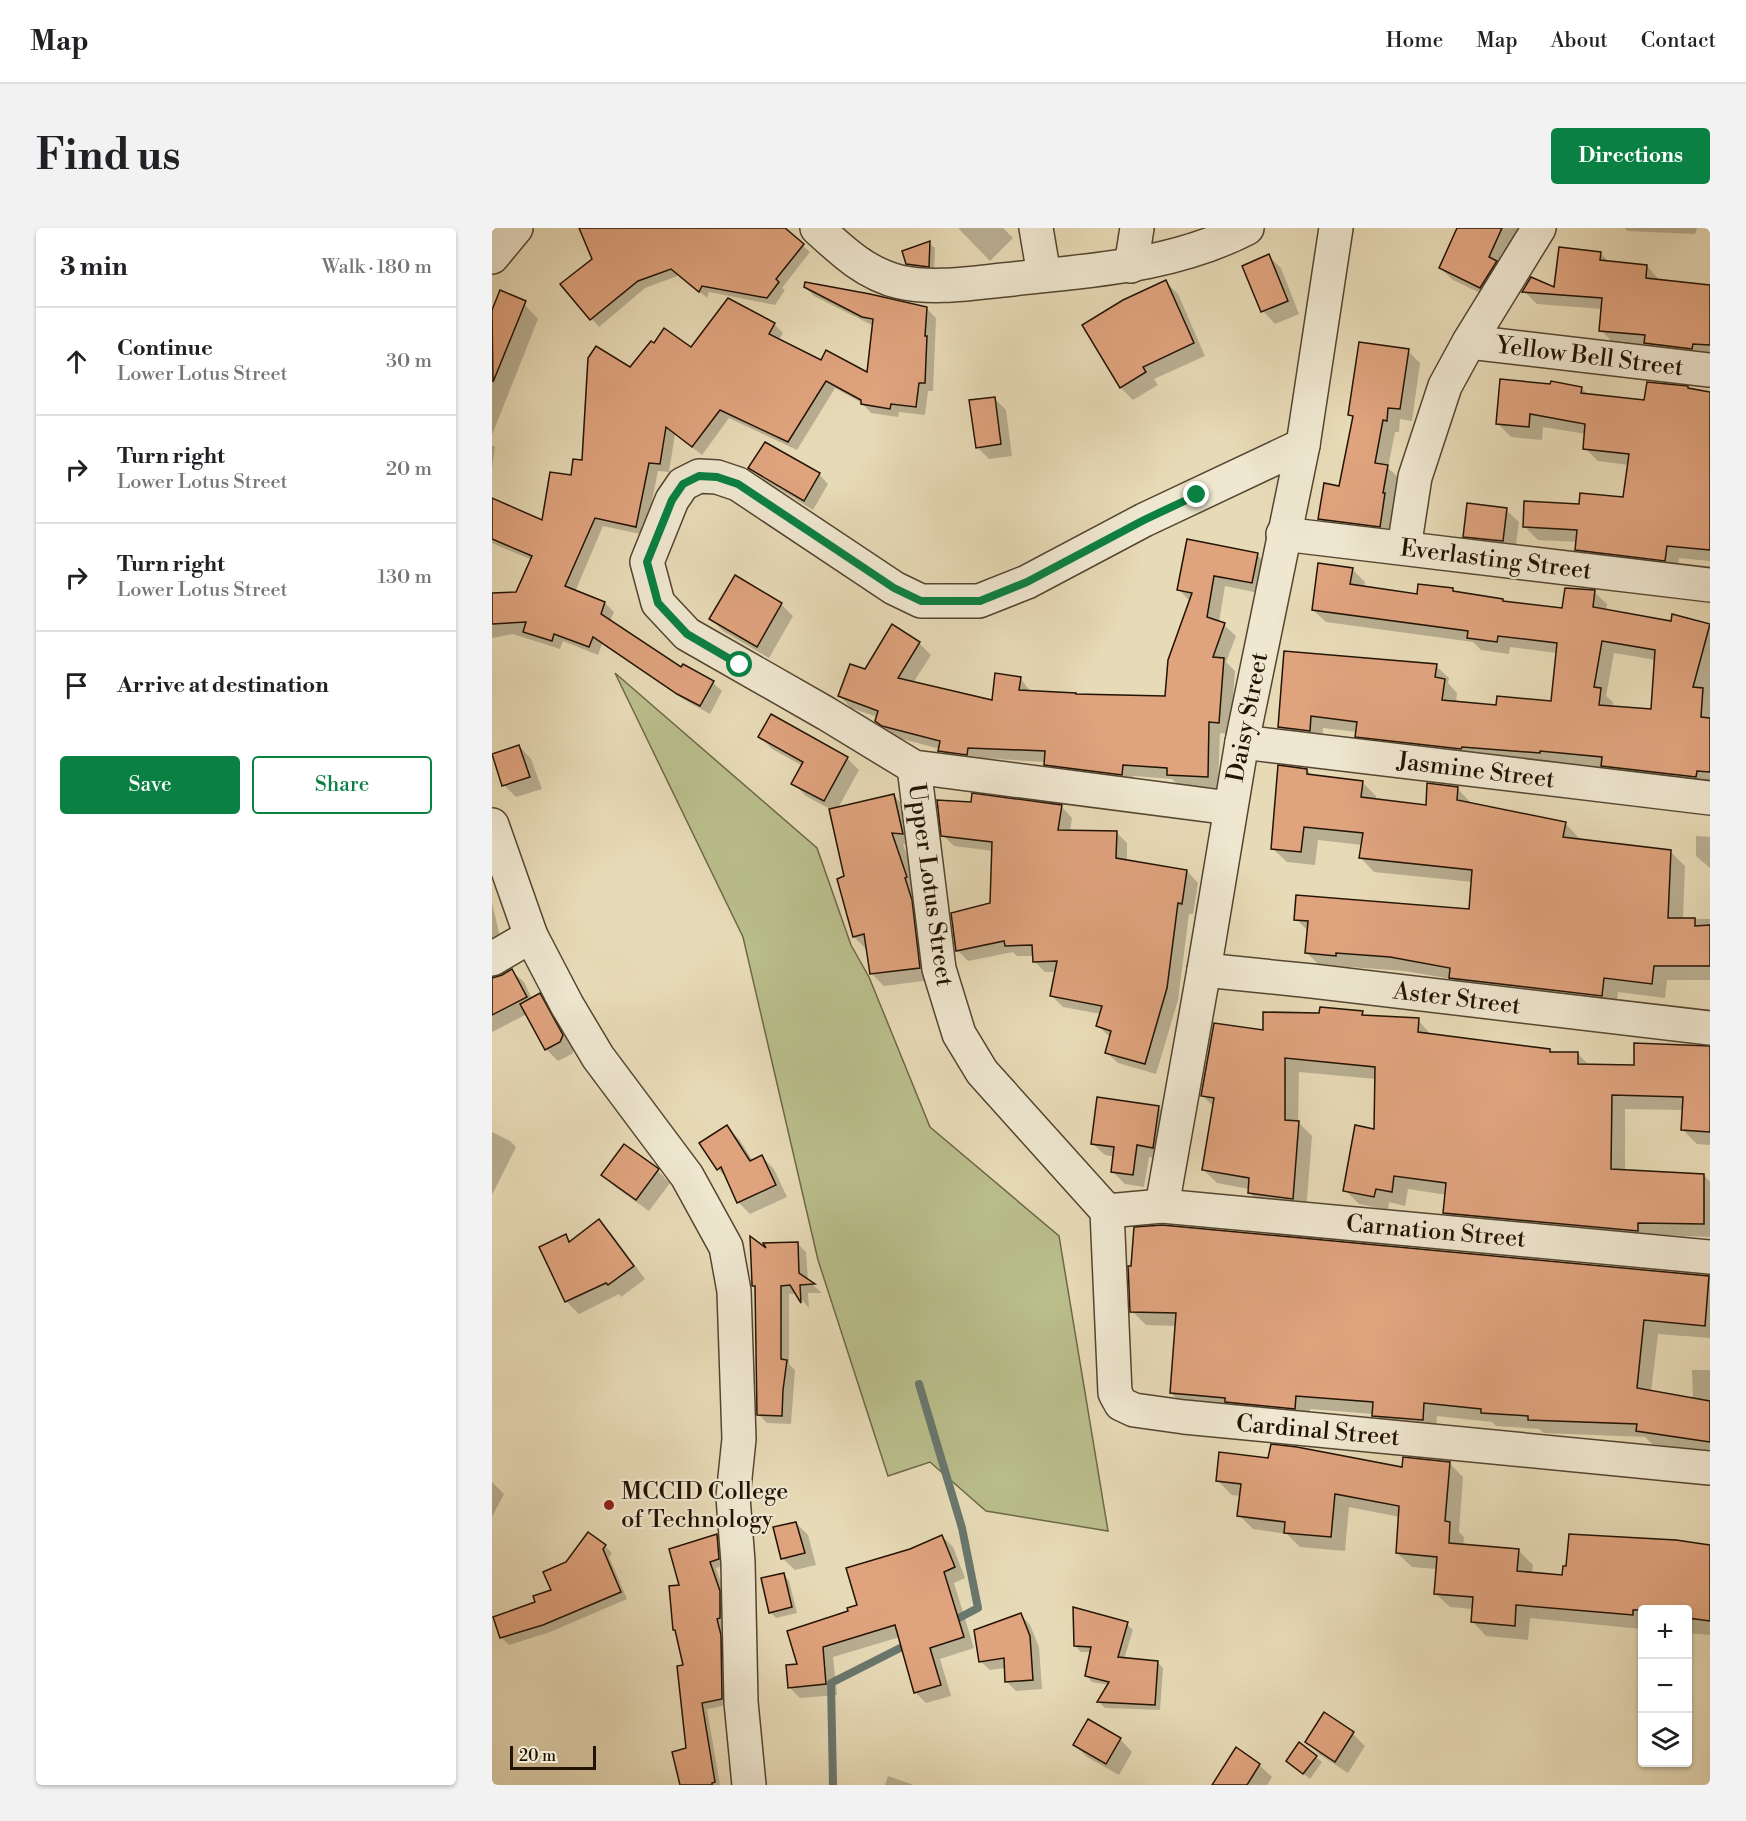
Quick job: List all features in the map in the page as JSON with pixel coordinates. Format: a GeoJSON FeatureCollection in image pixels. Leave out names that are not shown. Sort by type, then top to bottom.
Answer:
{"type":"FeatureCollection","features":[{"type":"Feature","properties":{"kind":"street"},"geometry":{"type":"LineString","coordinates":[[492,257],[516,228]]}},
{"type":"Feature","properties":{"kind":"street"},"geometry":{"type":"LineString","coordinates":[[817,228],[867,270],[900,282],[935,285],[1131,266],[1163,260],[1247,228]]}},
{"type":"Feature","properties":{"kind":"street"},"geometry":{"type":"LineString","coordinates":[[1036,228],[1044,275]]}},
{"type":"Feature","properties":{"kind":"street"},"geometry":{"type":"LineString","coordinates":[[1131,266],[1137,228]]}},
{"type":"Feature","properties":{"kind":"street","name":"Daisy Street"},"geometry":{"type":"LineString","coordinates":[[1162,1206],[1242,742],[1303,445],[1336,228]]}},
{"type":"Feature","properties":{"kind":"street"},"geometry":{"type":"LineString","coordinates":[[1404,548],[1415,477],[1445,386],[1469,342],[1539,228]]}},
{"type":"Feature","properties":{"kind":"street","name":"Yellow Bell Street"},"geometry":{"type":"LineString","coordinates":[[1469,342],[1710,370]]}},
{"type":"Feature","properties":{"kind":"street"},"geometry":{"type":"LineString","coordinates":[[914,767],[687,634],[658,603],[647,562],[672,500],[683,484],[699,476],[717,477],[738,484],[894,588],[921,601],[980,601],[1027,582],[1144,520],[1303,445]]}},
{"type":"Feature","properties":{"kind":"street","name":"Everlasting Street"},"geometry":{"type":"LineString","coordinates":[[1283,534],[1710,585]]}},
{"type":"Feature","properties":{"kind":"street","name":"Jasmine Street"},"geometry":{"type":"LineString","coordinates":[[1242,742],[1710,798]]}},
{"type":"Feature","properties":{"kind":"street","name":"Upper Lotus Street"},"geometry":{"type":"LineString","coordinates":[[1107,1211],[982,1072],[959,1034],[939,969],[914,767],[1230,808]]}},
{"type":"Feature","properties":{"kind":"street"},"geometry":{"type":"LineString","coordinates":[[492,825],[531,936],[567,1005],[598,1057],[687,1176],[726,1247],[734,1291],[739,1439],[733,1497],[738,1562],[741,1702],[749,1785]]}},
{"type":"Feature","properties":{"kind":"street"},"geometry":{"type":"LineString","coordinates":[[492,959],[531,936]]}},
{"type":"Feature","properties":{"kind":"street","name":"Aster Street"},"geometry":{"type":"LineString","coordinates":[[1204,970],[1710,1028]]}},
{"type":"Feature","properties":{"kind":"street"},"geometry":{"type":"LineString","coordinates":[[1107,1211],[1162,1206]]}},
{"type":"Feature","properties":{"kind":"street","name":"Carnation Street"},"geometry":{"type":"LineString","coordinates":[[1162,1206],[1710,1257]]}},
{"type":"Feature","properties":{"kind":"street","name":"Cardinal Street"},"geometry":{"type":"LineString","coordinates":[[1107,1211],[1115,1393],[1121,1404],[1134,1410],[1196,1419],[1710,1468]]}},
{"type":"Feature","properties":{"kind":"green space"},"geometry":{"type":"Polygon","coordinates":[[[615,673],[817,848],[851,945],[869,977],[930,1127],[1059,1236],[1108,1531],[986,1511],[930,1462],[888,1476],[818,1260],[743,937],[615,673]]]}},
{"type":"Feature","properties":{"kind":"building"},"geometry":{"type":"Polygon","coordinates":[[[579,228],[785,228],[804,244],[776,279],[779,282],[767,298],[702,286],[699,292],[671,269],[638,281],[590,320],[560,284],[592,259],[579,228]]]}},
{"type":"Feature","properties":{"kind":"building"},"geometry":{"type":"Polygon","coordinates":[[[1457,228],[1502,228],[1489,257],[1497,261],[1480,288],[1439,268],[1457,228]]]}},
{"type":"Feature","properties":{"kind":"building"},"geometry":{"type":"Polygon","coordinates":[[[930,241],[929,267],[906,264],[902,251],[930,241]]]}},
{"type":"Feature","properties":{"kind":"building"},"geometry":{"type":"Polygon","coordinates":[[[1559,247],[1601,252],[1600,260],[1647,265],[1646,278],[1710,285],[1710,345],[1693,344],[1692,349],[1644,343],[1645,335],[1599,331],[1602,298],[1522,292],[1531,277],[1554,287],[1559,247]]]}},
{"type":"Feature","properties":{"kind":"building"},"geometry":{"type":"Polygon","coordinates":[[[1269,254],[1288,301],[1261,312],[1242,266],[1269,254]]]}},
{"type":"Feature","properties":{"kind":"building"},"geometry":{"type":"Polygon","coordinates":[[[1166,280],[1194,343],[1143,367],[1146,372],[1120,388],[1082,325],[1123,300],[1166,280]]]}},
{"type":"Feature","properties":{"kind":"building"},"geometry":{"type":"Polygon","coordinates":[[[805,282],[927,307],[925,383],[919,383],[916,407],[891,404],[890,409],[861,404],[861,400],[826,381],[788,442],[720,410],[692,447],[666,427],[660,464],[649,463],[636,527],[595,518],[565,586],[605,602],[601,614],[681,667],[683,664],[714,681],[700,706],[677,694],[593,637],[589,647],[554,634],[552,641],[523,632],[526,622],[492,624],[492,593],[516,592],[532,556],[492,539],[492,498],[542,520],[550,472],[571,475],[573,459],[582,460],[588,358],[596,346],[630,367],[651,341],[654,343],[664,328],[691,347],[728,298],[775,323],[769,334],[821,360],[826,350],[867,372],[873,319],[862,317],[804,287],[805,282]]]}},
{"type":"Feature","properties":{"kind":"building"},"geometry":{"type":"Polygon","coordinates":[[[500,290],[526,301],[493,382],[492,310],[500,290]]]}},
{"type":"Feature","properties":{"kind":"building"},"geometry":{"type":"Polygon","coordinates":[[[1359,342],[1409,349],[1400,409],[1388,408],[1387,421],[1383,420],[1375,463],[1388,465],[1380,527],[1318,519],[1324,483],[1339,486],[1353,416],[1348,415],[1359,342]]]}},
{"type":"Feature","properties":{"kind":"building"},"geometry":{"type":"Polygon","coordinates":[[[1500,379],[1550,384],[1551,381],[1582,387],[1581,393],[1644,400],[1647,382],[1688,386],[1688,388],[1710,392],[1710,550],[1667,546],[1665,561],[1575,550],[1577,530],[1523,527],[1524,501],[1579,504],[1580,493],[1623,497],[1629,454],[1583,449],[1585,424],[1530,414],[1529,427],[1496,424],[1500,379]]]}},
{"type":"Feature","properties":{"kind":"building"},"geometry":{"type":"Polygon","coordinates":[[[995,397],[1001,444],[976,448],[969,400],[995,397]]]}},
{"type":"Feature","properties":{"kind":"building"},"geometry":{"type":"Polygon","coordinates":[[[765,442],[820,473],[804,501],[748,468],[765,442]]]}},
{"type":"Feature","properties":{"kind":"building"},"geometry":{"type":"Polygon","coordinates":[[[1467,503],[1507,508],[1503,541],[1463,537],[1467,503]]]}},
{"type":"Feature","properties":{"kind":"building"},"geometry":{"type":"Polygon","coordinates":[[[1187,539],[1258,553],[1252,583],[1214,576],[1207,617],[1225,623],[1213,657],[1224,658],[1219,723],[1209,722],[1208,777],[1167,775],[1167,768],[1123,765],[1122,775],[1044,765],[1045,751],[968,748],[967,755],[938,751],[940,741],[882,726],[875,721],[878,711],[838,696],[850,664],[865,669],[892,624],[920,642],[898,678],[992,700],[995,673],[1021,677],[1019,690],[1165,696],[1168,660],[1192,593],[1177,590],[1187,539]]]}},
{"type":"Feature","properties":{"kind":"building"},"geometry":{"type":"Polygon","coordinates":[[[1318,563],[1353,568],[1350,584],[1417,594],[1418,584],[1453,588],[1453,591],[1503,599],[1503,601],[1562,608],[1565,588],[1595,590],[1593,607],[1671,621],[1672,614],[1710,624],[1693,687],[1703,688],[1701,717],[1710,718],[1710,772],[1697,771],[1696,777],[1601,766],[1602,757],[1540,751],[1540,753],[1462,747],[1461,749],[1355,737],[1357,722],[1311,716],[1310,731],[1278,727],[1284,651],[1437,664],[1435,677],[1445,679],[1442,700],[1496,705],[1497,696],[1551,701],[1557,643],[1498,636],[1497,642],[1467,638],[1468,631],[1312,610],[1318,563]],[[1602,641],[1594,687],[1601,688],[1599,705],[1651,709],[1655,650],[1602,641]]]}},
{"type":"Feature","properties":{"kind":"building"},"geometry":{"type":"Polygon","coordinates":[[[735,575],[782,603],[757,647],[709,619],[735,575]]]}},
{"type":"Feature","properties":{"kind":"building"},"geometry":{"type":"Polygon","coordinates":[[[771,714],[848,757],[824,801],[791,784],[803,762],[758,737],[771,714]]]}},
{"type":"Feature","properties":{"kind":"building"},"geometry":{"type":"Polygon","coordinates":[[[519,745],[530,777],[502,786],[492,754],[519,745]]]}},
{"type":"Feature","properties":{"kind":"building"},"geometry":{"type":"Polygon","coordinates":[[[1278,765],[1307,769],[1307,774],[1363,781],[1361,797],[1426,805],[1427,783],[1458,787],[1457,800],[1566,822],[1563,837],[1671,850],[1668,918],[1695,918],[1695,926],[1710,925],[1710,966],[1654,966],[1652,984],[1604,978],[1602,996],[1449,978],[1450,968],[1390,957],[1305,953],[1308,921],[1294,920],[1296,895],[1469,909],[1472,870],[1359,858],[1363,833],[1304,827],[1301,852],[1271,849],[1278,765]]]}},
{"type":"Feature","properties":{"kind":"building"},"geometry":{"type":"Polygon","coordinates":[[[972,793],[1062,805],[1058,830],[1117,831],[1116,858],[1187,870],[1182,904],[1178,903],[1167,988],[1145,1064],[1105,1053],[1111,1031],[1096,1026],[1102,1006],[1050,996],[1057,961],[1033,962],[1032,945],[1005,946],[1004,941],[956,951],[951,913],[990,903],[992,842],[941,836],[937,800],[971,802],[972,793]]]}},
{"type":"Feature","properties":{"kind":"building"},"geometry":{"type":"Polygon","coordinates":[[[894,794],[903,834],[892,833],[912,900],[920,968],[870,974],[864,934],[853,937],[837,879],[844,876],[829,809],[894,794]]]}},
{"type":"Feature","properties":{"kind":"building"},"geometry":{"type":"Polygon","coordinates":[[[512,969],[527,997],[492,1015],[492,978],[512,969]]]}},
{"type":"Feature","properties":{"kind":"building"},"geometry":{"type":"Polygon","coordinates":[[[540,993],[563,1035],[560,1042],[545,1050],[520,1004],[540,993]]]}},
{"type":"Feature","properties":{"kind":"building"},"geometry":{"type":"Polygon","coordinates":[[[1320,1007],[1363,1011],[1362,1015],[1419,1018],[1418,1032],[1550,1049],[1550,1052],[1578,1052],[1578,1064],[1634,1065],[1634,1043],[1710,1046],[1710,1132],[1681,1130],[1683,1097],[1612,1095],[1611,1169],[1704,1174],[1704,1224],[1638,1223],[1638,1231],[1443,1213],[1446,1183],[1394,1176],[1392,1192],[1376,1189],[1374,1197],[1343,1191],[1355,1125],[1374,1129],[1375,1067],[1285,1058],[1285,1120],[1299,1121],[1293,1199],[1248,1193],[1249,1178],[1202,1170],[1214,1098],[1201,1096],[1214,1023],[1263,1030],[1263,1012],[1319,1013],[1320,1007]]]}},
{"type":"Feature","properties":{"kind":"building"},"geometry":{"type":"Polygon","coordinates":[[[1097,1097],[1159,1106],[1153,1148],[1137,1145],[1133,1175],[1111,1172],[1114,1147],[1091,1144],[1097,1097]]]}},
{"type":"Feature","properties":{"kind":"building"},"geometry":{"type":"Polygon","coordinates":[[[727,1125],[750,1161],[762,1155],[776,1185],[737,1203],[721,1167],[717,1170],[699,1143],[727,1125]]]}},
{"type":"Feature","properties":{"kind":"building"},"geometry":{"type":"Polygon","coordinates":[[[624,1144],[659,1169],[636,1200],[601,1175],[624,1144]]]}},
{"type":"Feature","properties":{"kind":"building"},"geometry":{"type":"Polygon","coordinates":[[[599,1219],[634,1266],[608,1285],[606,1283],[565,1302],[539,1247],[566,1234],[569,1242],[599,1219]]]}},
{"type":"Feature","properties":{"kind":"building"},"geometry":{"type":"Polygon","coordinates":[[[1162,1225],[1709,1276],[1705,1326],[1644,1320],[1637,1388],[1710,1401],[1710,1442],[1636,1431],[1637,1424],[1528,1420],[1528,1416],[1481,1413],[1481,1409],[1424,1403],[1423,1420],[1372,1416],[1373,1402],[1296,1396],[1295,1409],[1225,1402],[1225,1398],[1170,1393],[1176,1313],[1130,1312],[1128,1266],[1131,1266],[1134,1227],[1162,1225]]]}},
{"type":"Feature","properties":{"kind":"building"},"geometry":{"type":"Polygon","coordinates":[[[750,1236],[766,1248],[763,1243],[798,1242],[799,1273],[815,1284],[800,1285],[801,1303],[790,1285],[781,1286],[781,1359],[787,1360],[782,1416],[757,1415],[755,1286],[752,1286],[750,1236]]]}},
{"type":"Feature","properties":{"kind":"building"},"geometry":{"type":"Polygon","coordinates":[[[1271,1444],[1402,1467],[1403,1457],[1450,1462],[1445,1521],[1450,1522],[1449,1543],[1519,1549],[1517,1571],[1562,1575],[1563,1566],[1566,1566],[1569,1534],[1676,1540],[1710,1545],[1710,1621],[1692,1619],[1692,1605],[1638,1605],[1638,1610],[1633,1610],[1633,1615],[1516,1605],[1515,1626],[1471,1622],[1473,1597],[1434,1594],[1437,1557],[1396,1553],[1399,1506],[1335,1494],[1331,1537],[1284,1533],[1285,1522],[1237,1516],[1241,1484],[1216,1481],[1219,1452],[1268,1458],[1271,1444]]]}},
{"type":"Feature","properties":{"kind":"building"},"geometry":{"type":"Polygon","coordinates":[[[796,1522],[805,1553],[781,1559],[773,1527],[796,1522]]]}},
{"type":"Feature","properties":{"kind":"building"},"geometry":{"type":"Polygon","coordinates":[[[588,1532],[606,1545],[603,1549],[621,1592],[543,1625],[500,1638],[493,1617],[535,1602],[533,1596],[551,1590],[543,1572],[566,1562],[588,1532]]]}},
{"type":"Feature","properties":{"kind":"building"},"geometry":{"type":"Polygon","coordinates":[[[717,1534],[719,1559],[710,1562],[720,1591],[720,1618],[717,1619],[721,1635],[722,1699],[702,1703],[715,1782],[712,1785],[680,1785],[672,1752],[686,1748],[677,1666],[683,1665],[675,1630],[673,1630],[669,1586],[679,1585],[669,1549],[717,1534]]]}},
{"type":"Feature","properties":{"kind":"building"},"geometry":{"type":"Polygon","coordinates":[[[942,1535],[955,1567],[944,1572],[964,1637],[930,1648],[941,1685],[914,1693],[895,1625],[823,1647],[826,1684],[788,1688],[786,1665],[797,1664],[787,1631],[848,1611],[847,1608],[857,1605],[846,1568],[910,1549],[942,1535]]]}},
{"type":"Feature","properties":{"kind":"building"},"geometry":{"type":"Polygon","coordinates":[[[784,1573],[792,1607],[769,1613],[761,1578],[784,1573]]]}},
{"type":"Feature","properties":{"kind":"building"},"geometry":{"type":"Polygon","coordinates":[[[1073,1607],[1128,1622],[1118,1657],[1158,1661],[1155,1705],[1097,1702],[1109,1682],[1085,1676],[1091,1647],[1074,1646],[1073,1607]]]}},
{"type":"Feature","properties":{"kind":"building"},"geometry":{"type":"Polygon","coordinates":[[[1021,1613],[1030,1636],[1033,1680],[1005,1682],[1004,1658],[979,1662],[974,1630],[1021,1613]]]}},
{"type":"Feature","properties":{"kind":"building"},"geometry":{"type":"Polygon","coordinates":[[[1324,1712],[1354,1732],[1335,1762],[1305,1742],[1324,1712]]]}},
{"type":"Feature","properties":{"kind":"building"},"geometry":{"type":"Polygon","coordinates":[[[1088,1719],[1121,1738],[1106,1764],[1073,1745],[1088,1719]]]}},
{"type":"Feature","properties":{"kind":"building"},"geometry":{"type":"Polygon","coordinates":[[[1299,1742],[1317,1756],[1303,1774],[1286,1761],[1299,1742]]]}},
{"type":"Feature","properties":{"kind":"building"},"geometry":{"type":"Polygon","coordinates":[[[1236,1747],[1260,1764],[1247,1785],[1212,1785],[1236,1747]]]}},
{"type":"Feature","properties":{"kind":"waterway"},"geometry":{"type":"LineString","coordinates":[[919,1384],[962,1528],[978,1608],[951,1622]]}},
{"type":"Feature","properties":{"kind":"waterway"},"geometry":{"type":"LineString","coordinates":[[833,1785],[831,1683],[910,1643]]}},
{"type":"Feature","properties":{"kind":"place","name":"MCCID College of Technology"},"geometry":{"type":"Point","coordinates":[609,1505]}},
{"type":"Feature","properties":{"kind":"route"},"geometry":{"type":"LineString","coordinates":[[740,665],[687,634],[658,603],[647,562],[672,500],[683,484],[699,476],[717,477],[738,484],[894,588],[921,601],[980,601],[1027,582],[1144,520],[1197,495]]}}]}
